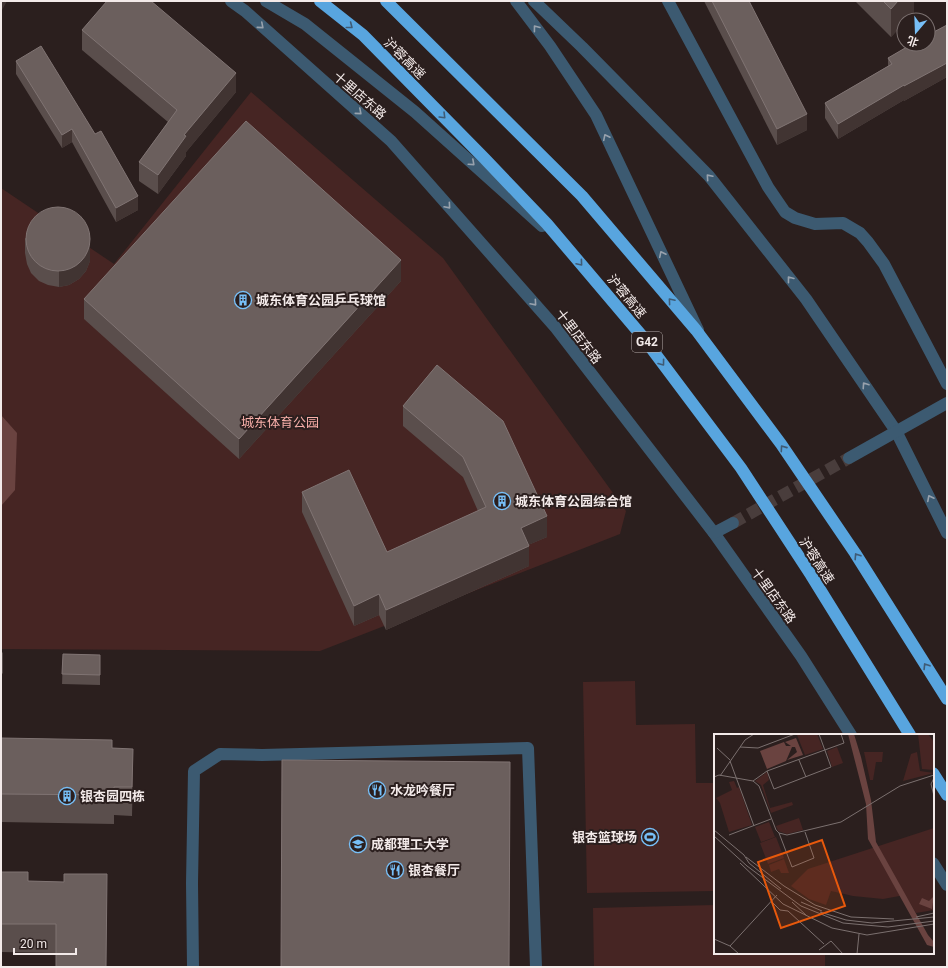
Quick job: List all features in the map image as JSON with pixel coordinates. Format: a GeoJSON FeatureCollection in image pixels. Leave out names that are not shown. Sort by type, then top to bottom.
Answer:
{"type":"FeatureCollection","features":[{"type":"Feature","properties":{"kind":"highway","name":"沪蓉高速"},"geometry":{"type":"LineString","coordinates":[[320,1],[368,40],[485,159],[547,224],[642,336],[741,468],[811,575],[909,734]]}},
{"type":"Feature","properties":{"kind":"highway"},"geometry":{"type":"LineString","coordinates":[[386,1],[582,196],[703,340],[781,444],[855,553],[947,699]]}},
{"type":"Feature","properties":{"kind":"highway"},"geometry":{"type":"LineString","coordinates":[[934,775],[947,795]]}},
{"type":"Feature","properties":{"kind":"street","name":"十里店东路"},"geometry":{"type":"LineString","coordinates":[[231,1],[392,141],[556,328],[714,533],[801,656],[850,734]]}},
{"type":"Feature","properties":{"kind":"street"},"geometry":{"type":"LineString","coordinates":[[266,1],[305,24],[415,112],[567,248]]}},
{"type":"Feature","properties":{"kind":"street"},"geometry":{"type":"LineString","coordinates":[[516,1],[550,46],[596,115],[703,340]]}},
{"type":"Feature","properties":{"kind":"street"},"geometry":{"type":"LineString","coordinates":[[534,1],[709,176],[806,300],[896,431],[947,533]]}},
{"type":"Feature","properties":{"kind":"street"},"geometry":{"type":"LineString","coordinates":[[668,1],[768,187],[785,212],[795,218],[815,224],[843,224],[860,233],[884,264],[947,384]]}},
{"type":"Feature","properties":{"kind":"street"},"geometry":{"type":"LineString","coordinates":[[849,458],[947,403]]}},
{"type":"Feature","properties":{"kind":"street"},"geometry":{"type":"LineString","coordinates":[[714,533],[733,523]]}},
{"type":"Feature","properties":{"kind":"street"},"geometry":{"type":"LineString","coordinates":[[193,967],[192,883],[194,771],[220,754],[262,755],[528,748],[536,967]]}},
{"type":"Feature","properties":{"kind":"street"},"geometry":{"type":"LineString","coordinates":[[934,865],[947,885]]}},
{"type":"Feature","properties":{"kind":"green space","name":"城东体育公园"},"geometry":{"type":"Polygon","coordinates":[[[251,92],[443,258],[626,511],[620,534],[320,651],[1,649],[1,188],[114,264],[251,92]]]}},
{"type":"Feature","properties":{"kind":"green space","name":"银杏篮球场"},"geometry":{"type":"Polygon","coordinates":[[[635,681],[636,725],[695,724],[696,783],[714,783],[714,891],[587,893],[583,682],[635,681]]]}},
{"type":"Feature","properties":{"kind":"green space"},"geometry":{"type":"Polygon","coordinates":[[[714,905],[714,954],[825,954],[825,967],[594,967],[593,908],[714,905]]]}},
{"type":"Feature","properties":{"kind":"shaded area"},"geometry":{"type":"Polygon","coordinates":[[[1,415],[17,433],[15,490],[1,506],[1,415]]]}},
{"type":"Feature","properties":{"kind":"building"},"geometry":{"type":"Polygon","coordinates":[[[107,1],[151,1],[236,73],[184,135],[186,136],[158,175],[139,162],[177,110],[82,30],[107,1]]]}},
{"type":"Feature","properties":{"kind":"building"},"geometry":{"type":"Polygon","coordinates":[[[712,1],[749,1],[807,114],[777,129],[712,1]]]}},
{"type":"Feature","properties":{"kind":"building"},"geometry":{"type":"Polygon","coordinates":[[[883,1],[898,1],[891,9],[883,1]]]}},
{"type":"Feature","properties":{"kind":"building"},"geometry":{"type":"Polygon","coordinates":[[[947,25],[947,63],[904,85],[838,124],[825,103],[892,64],[888,58],[898,52],[936,52],[936,31],[947,25]]]}},
{"type":"Feature","properties":{"kind":"building"},"geometry":{"type":"Polygon","coordinates":[[[41,46],[95,134],[101,131],[138,196],[116,208],[72,129],[62,135],[16,61],[41,46]]]}},
{"type":"Feature","properties":{"kind":"building","name":"城东体育公园乒乓球馆"},"geometry":{"type":"Polygon","coordinates":[[[246,121],[401,260],[239,439],[84,299],[246,121]]]}},
{"type":"Feature","properties":{"kind":"building"},"geometry":{"type":"Polygon","coordinates":[[[52,207],[64,207],[81,216],[88,227],[90,239],[88,251],[81,262],[64,271],[52,271],[40,266],[31,257],[26,245],[26,233],[31,221],[40,212],[52,207]]]}},
{"type":"Feature","properties":{"kind":"building","name":"城东体育公园综合馆"},"geometry":{"type":"Polygon","coordinates":[[[437,365],[503,421],[547,516],[521,528],[529,546],[386,610],[379,594],[354,606],[302,492],[349,470],[387,552],[486,507],[463,457],[403,406],[437,365]]]}},
{"type":"Feature","properties":{"kind":"building"},"geometry":{"type":"Polygon","coordinates":[[[2,653],[2,673],[1,673],[2,653]]]}},
{"type":"Feature","properties":{"kind":"building"},"geometry":{"type":"Polygon","coordinates":[[[63,654],[100,655],[100,675],[62,674],[63,654]]]}},
{"type":"Feature","properties":{"kind":"building"},"geometry":{"type":"Polygon","coordinates":[[[1,738],[112,740],[112,748],[133,749],[132,787],[114,787],[114,795],[1,794],[1,738]]]}},
{"type":"Feature","properties":{"kind":"building","name":"银杏餐厅"},"geometry":{"type":"Polygon","coordinates":[[[282,760],[510,762],[509,967],[281,967],[282,760]]]}},
{"type":"Feature","properties":{"kind":"building"},"geometry":{"type":"Polygon","coordinates":[[[1,872],[28,872],[28,881],[64,882],[64,874],[107,874],[106,967],[56,967],[56,924],[1,924],[1,872]]]}},
{"type":"Feature","properties":{"kind":"tunnel"},"geometry":{"type":"LineString","coordinates":[[733,523],[849,458]]}},
{"type":"Feature","properties":{"kind":"place","name":"城东体育公园乒乓球馆"},"geometry":{"type":"Point","coordinates":[243,300]}},
{"type":"Feature","properties":{"kind":"place","name":"城东体育公园综合馆"},"geometry":{"type":"Point","coordinates":[502,501]}},
{"type":"Feature","properties":{"kind":"place","name":"水龙吟餐厅"},"geometry":{"type":"Point","coordinates":[377,790]}},
{"type":"Feature","properties":{"kind":"place","name":"银杏园四栋"},"geometry":{"type":"Point","coordinates":[67,796]}},
{"type":"Feature","properties":{"kind":"place","name":"银杏篮球场"},"geometry":{"type":"Point","coordinates":[650,837]}},
{"type":"Feature","properties":{"kind":"place","name":"成都理工大学"},"geometry":{"type":"Point","coordinates":[358,844]}},
{"type":"Feature","properties":{"kind":"place","name":"银杏餐厅"},"geometry":{"type":"Point","coordinates":[395,870]}}]}
